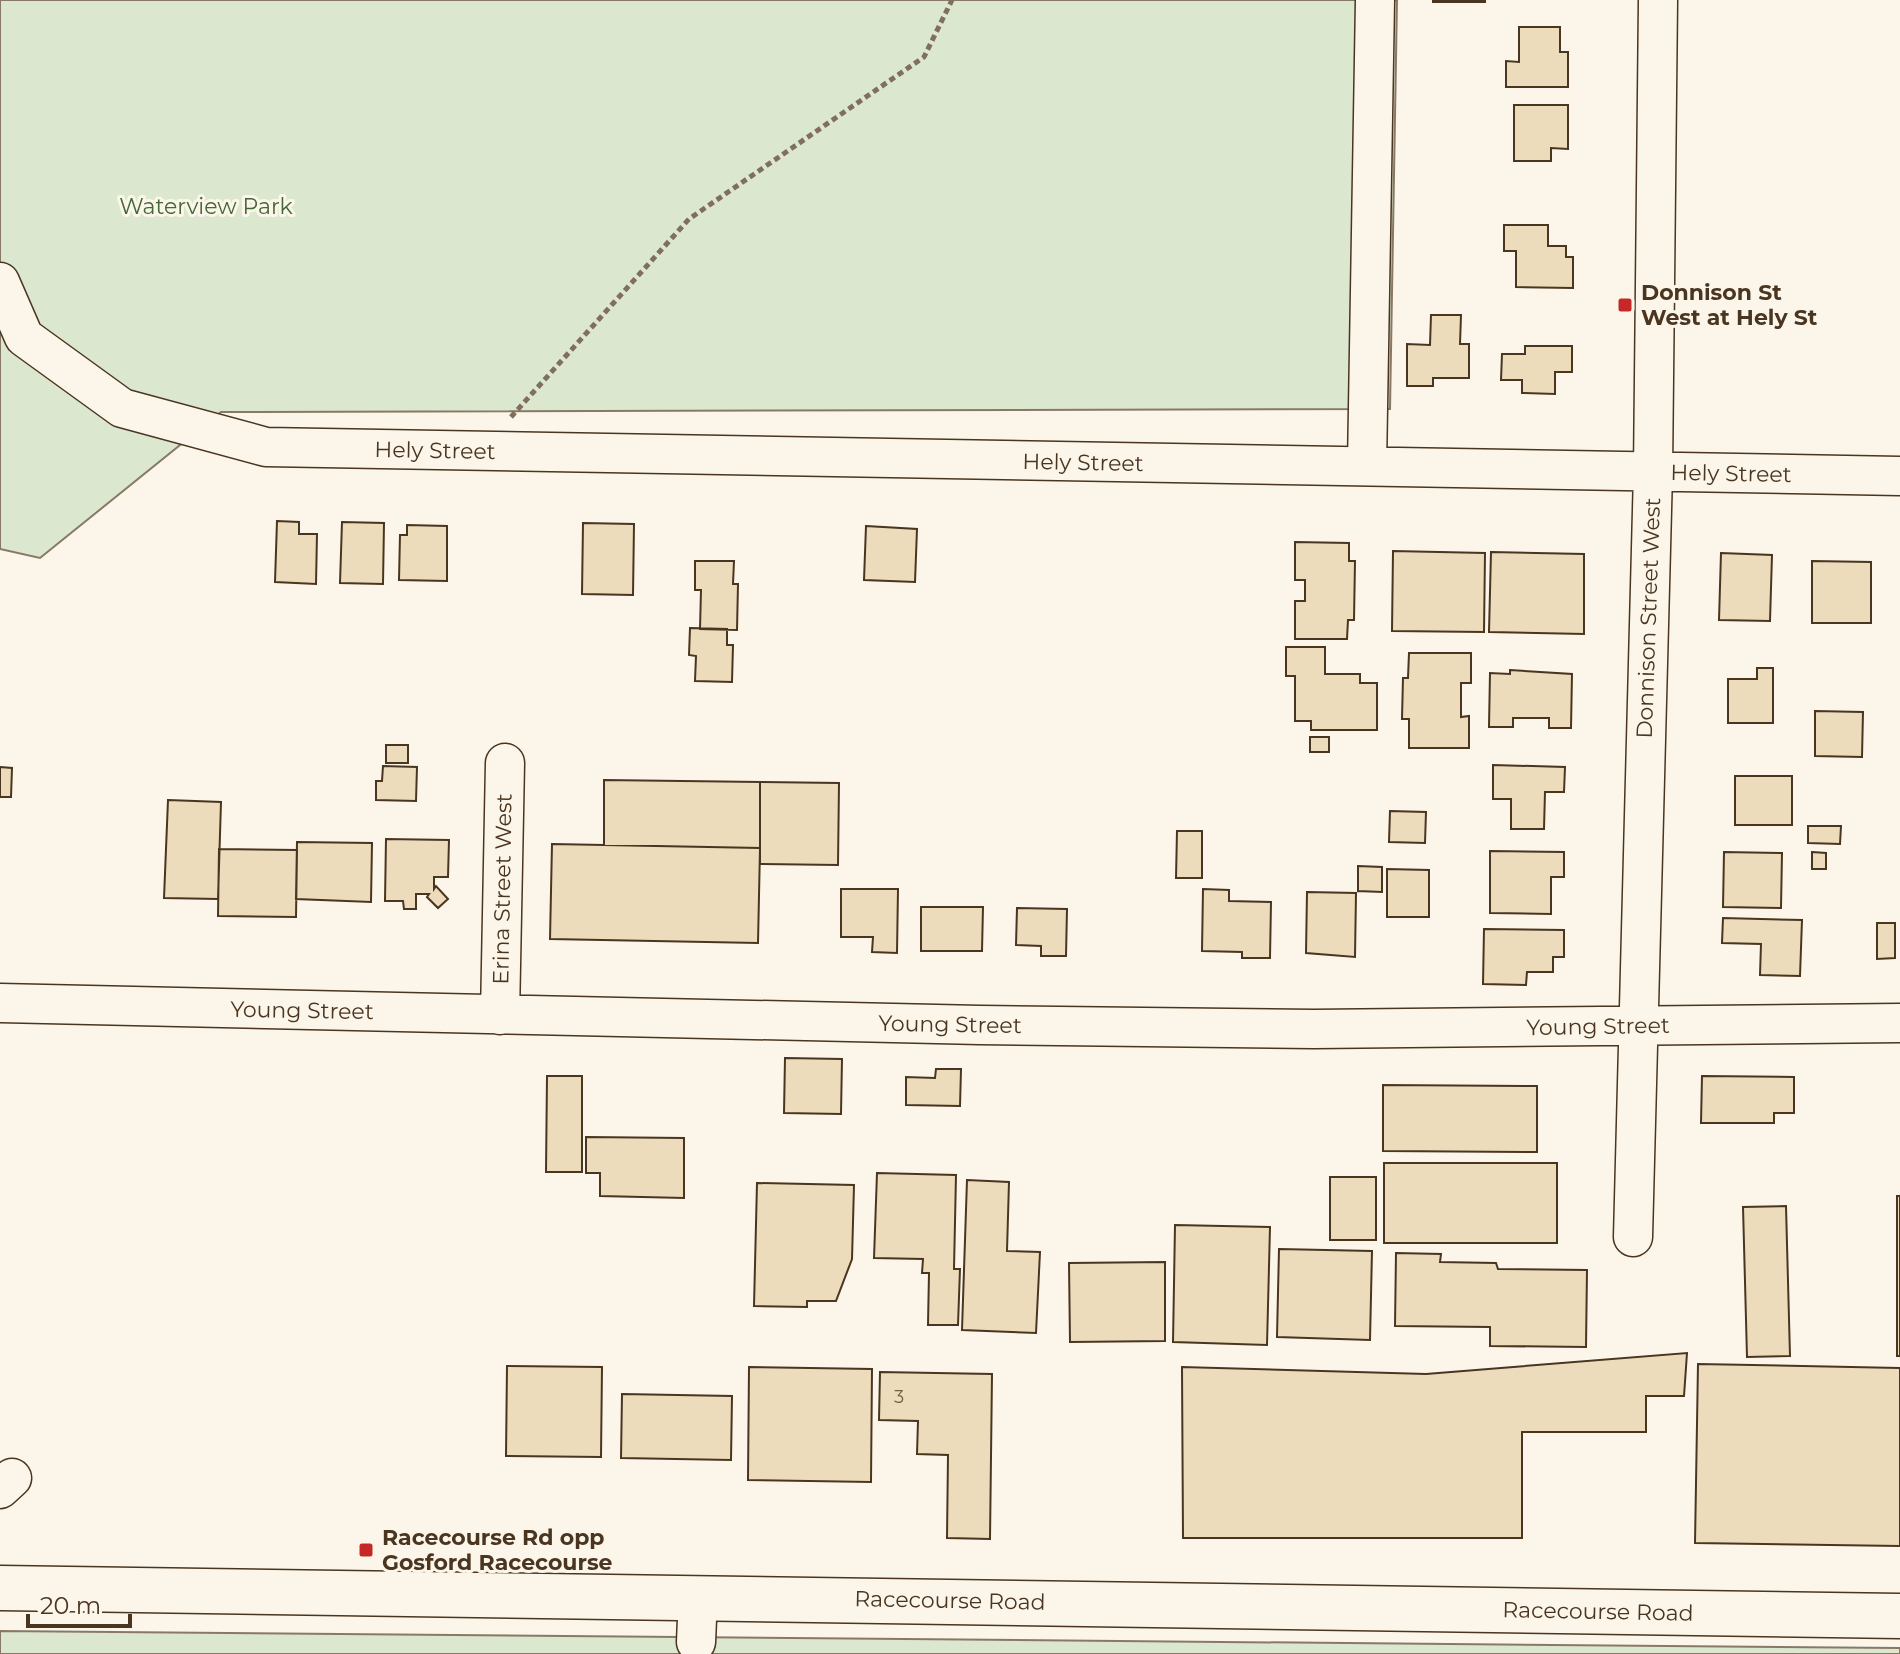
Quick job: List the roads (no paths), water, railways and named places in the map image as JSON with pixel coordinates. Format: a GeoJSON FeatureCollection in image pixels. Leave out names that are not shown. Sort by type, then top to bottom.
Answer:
{"type":"FeatureCollection","features":[{"type":"Feature","properties":{"kind":"main road","name":"Racecourse Road"},"geometry":{"type":"LineString","coordinates":[[0,1588],[1900,1616]]}},
{"type":"Feature","properties":{"kind":"street"},"geometry":{"type":"LineString","coordinates":[[1367,466],[1375,0]]}},
{"type":"Feature","properties":{"kind":"street","name":"Donnison Street West"},"geometry":{"type":"LineString","coordinates":[[1633,1237],[1636,1028],[1653,472],[1658,0]]}},
{"type":"Feature","properties":{"kind":"street","name":"Hely Street"},"geometry":{"type":"LineString","coordinates":[[0,282],[24,337],[122,408],[266,447],[1900,476]]}},
{"type":"Feature","properties":{"kind":"street","name":"Erina Street West"},"geometry":{"type":"LineString","coordinates":[[500,1015],[505,763]]}},
{"type":"Feature","properties":{"kind":"street","name":"Young Street"},"geometry":{"type":"LineString","coordinates":[[0,1003],[996,1026],[1636,1028],[1707,1023],[1900,1023]]}},
{"type":"Feature","properties":{"kind":"street"},"geometry":{"type":"LineString","coordinates":[[696,1642],[698,1596]]}},
{"type":"Feature","properties":{"kind":"place","name":"Donnison St West at Hely St"},"geometry":{"type":"Point","coordinates":[1625,305]}},
{"type":"Feature","properties":{"kind":"place","name":"Racecourse Rd opp Gosford Racecourse"},"geometry":{"type":"Point","coordinates":[366,1550]}},
{"type":"Feature","properties":{"kind":"park label","name":"Waterview Park"},"geometry":{"type":"Point","coordinates":[206,206]}}]}
